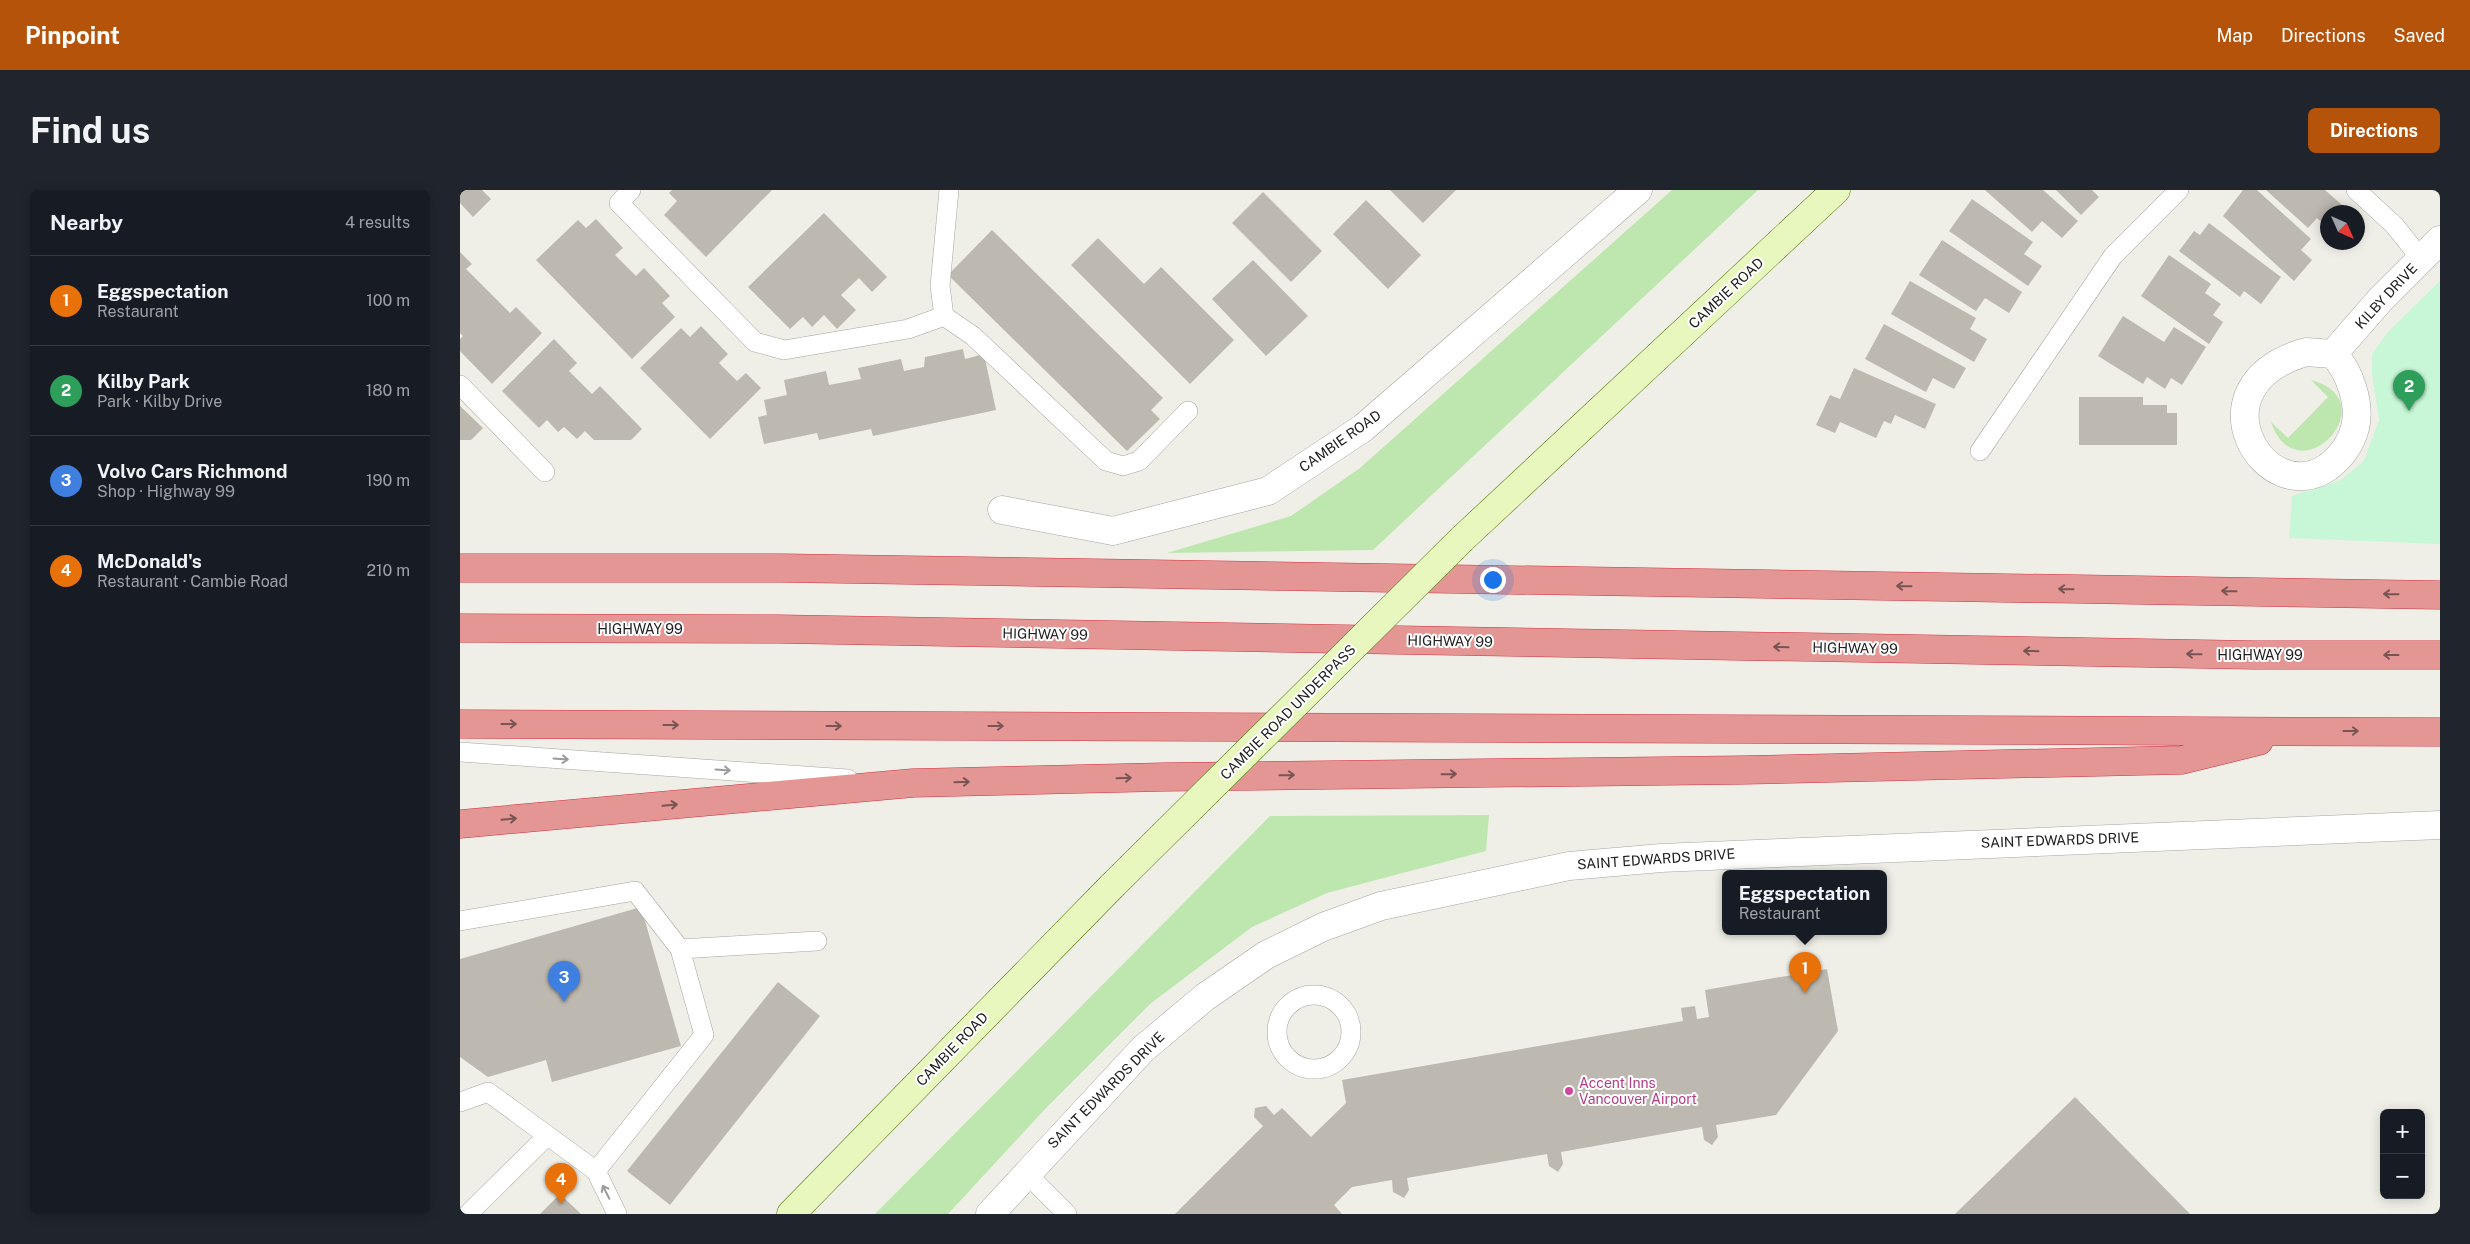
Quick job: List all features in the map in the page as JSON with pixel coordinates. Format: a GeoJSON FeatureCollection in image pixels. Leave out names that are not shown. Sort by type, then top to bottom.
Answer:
{"type":"FeatureCollection","features":[{"type":"Feature","properties":{"kind":"highway"},"geometry":{"type":"LineString","coordinates":[[460,568],[830,569],[2440,595]]}},
{"type":"Feature","properties":{"kind":"highway","name":"HIGHWAY 99"},"geometry":{"type":"LineString","coordinates":[[460,628],[778,629],[2244,655],[2440,655]]}},
{"type":"Feature","properties":{"kind":"highway"},"geometry":{"type":"LineString","coordinates":[[460,724],[2440,732]]}},
{"type":"Feature","properties":{"kind":"highway"},"geometry":{"type":"LineString","coordinates":[[460,824],[913,784],[1164,777],[1743,770],[2182,760],[2302,731]]}},
{"type":"Feature","properties":{"kind":"main road","name":"CAMBIE ROAD"},"geometry":{"type":"LineString","coordinates":[[1462,539],[1836,190]]}},
{"type":"Feature","properties":{"kind":"main road","name":"CAMBIE ROAD UNDERPASS"},"geometry":{"type":"LineString","coordinates":[[1113,885],[1462,539]]}},
{"type":"Feature","properties":{"kind":"main road","name":"CAMBIE ROAD"},"geometry":{"type":"LineString","coordinates":[[791,1214],[1113,885]]}},
{"type":"Feature","properties":{"kind":"street","name":"CAMBIE ROAD"},"geometry":{"type":"LineString","coordinates":[[1002,510],[1113,530],[1268,491],[1363,428],[1638,190]]}},
{"type":"Feature","properties":{"kind":"street","name":"KILBY DRIVE"},"geometry":{"type":"LineString","coordinates":[[2333,354],[2380,300],[2440,240]]}},
{"type":"Feature","properties":{"kind":"street"},"geometry":{"type":"LineString","coordinates":[[2306,352],[2333,354],[2340,362],[2355,399],[2357,420],[2351,443],[2338,459],[2318,474],[2295,476],[2271,468],[2258,454],[2248,436],[2244,416],[2247,396],[2269,370],[2286,358],[2306,352]]}},
{"type":"Feature","properties":{"kind":"street","name":"SAINT EDWARDS DRIVE"},"geometry":{"type":"LineString","coordinates":[[990,1214],[1143,1049],[1205,996],[1274,951],[1323,926],[1381,906],[1569,866],[1661,858],[2440,825]]}},
{"type":"Feature","properties":{"kind":"lane"},"geometry":{"type":"LineString","coordinates":[[631,190],[619,202],[754,342],[784,350],[908,329],[944,316]]}},
{"type":"Feature","properties":{"kind":"lane"},"geometry":{"type":"LineString","coordinates":[[949,190],[940,286],[944,316],[974,336],[1106,461],[1124,466],[1139,461],[1188,412]]}},
{"type":"Feature","properties":{"kind":"lane"},"geometry":{"type":"LineString","coordinates":[[1980,451],[2113,256],[2179,190]]}},
{"type":"Feature","properties":{"kind":"lane"},"geometry":{"type":"LineString","coordinates":[[2356,190],[2395,226],[2421,259]]}},
{"type":"Feature","properties":{"kind":"lane"},"geometry":{"type":"LineString","coordinates":[[460,385],[545,472]]}},
{"type":"Feature","properties":{"kind":"lane"},"geometry":{"type":"LineString","coordinates":[[460,752],[913,784]]}},
{"type":"Feature","properties":{"kind":"lane"},"geometry":{"type":"LineString","coordinates":[[460,921],[635,891],[680,949],[704,1035],[596,1171]]}},
{"type":"Feature","properties":{"kind":"lane"},"geometry":{"type":"LineString","coordinates":[[680,949],[817,941]]}},
{"type":"Feature","properties":{"kind":"lane"},"geometry":{"type":"LineString","coordinates":[[460,1102],[488,1092],[596,1171],[617,1214]]}},
{"type":"Feature","properties":{"kind":"lane"},"geometry":{"type":"LineString","coordinates":[[468,1214],[547,1136]]}},
{"type":"Feature","properties":{"kind":"lane"},"geometry":{"type":"LineString","coordinates":[[1026,1173],[1067,1214]]}},
{"type":"Feature","properties":{"kind":"green space"},"geometry":{"type":"Polygon","coordinates":[[[1672,190],[1758,190],[1373,550],[1167,553],[1291,516],[1360,468],[1672,190]]]}},
{"type":"Feature","properties":{"kind":"green space"},"geometry":{"type":"Polygon","coordinates":[[[2440,281],[2440,544],[2289,538],[2292,496],[2341,480],[2364,461],[2379,420],[2372,375],[2372,354],[2388,332],[2440,281]]]}},
{"type":"Feature","properties":{"kind":"green space"},"geometry":{"type":"Polygon","coordinates":[[[2311,380],[2333,391],[2341,406],[2339,423],[2330,437],[2316,448],[2299,450],[2283,443],[2271,422],[2288,438],[2328,397],[2311,380]]]}},
{"type":"Feature","properties":{"kind":"green space"},"geometry":{"type":"Polygon","coordinates":[[[1489,815],[1486,851],[1327,893],[1252,927],[1150,1004],[1047,1107],[948,1214],[875,1214],[1270,816],[1489,815]]]}},
{"type":"Feature","properties":{"kind":"building"},"geometry":{"type":"Polygon","coordinates":[[[460,190],[482,190],[491,199],[473,217],[460,203],[460,190]]]}},
{"type":"Feature","properties":{"kind":"building"},"geometry":{"type":"Polygon","coordinates":[[[672,190],[772,190],[706,257],[664,215],[677,201],[669,193],[672,190]]]}},
{"type":"Feature","properties":{"kind":"building"},"geometry":{"type":"Polygon","coordinates":[[[1390,190],[1456,190],[1423,223],[1390,190]]]}},
{"type":"Feature","properties":{"kind":"building"},"geometry":{"type":"Polygon","coordinates":[[[1985,190],[2043,190],[2078,221],[2062,238],[2042,221],[2032,232],[1985,190]]]}},
{"type":"Feature","properties":{"kind":"building"},"geometry":{"type":"Polygon","coordinates":[[[2056,190],[2092,190],[2099,197],[2081,215],[2056,190]]]}},
{"type":"Feature","properties":{"kind":"building"},"geometry":{"type":"Polygon","coordinates":[[[2243,190],[2257,190],[2311,239],[2301,250],[2312,260],[2294,281],[2223,216],[2243,190]]]}},
{"type":"Feature","properties":{"kind":"building"},"geometry":{"type":"Polygon","coordinates":[[[2266,190],[2325,190],[2342,205],[2320,205],[2320,221],[2317,218],[2308,228],[2266,190]]]}},
{"type":"Feature","properties":{"kind":"building"},"geometry":{"type":"Polygon","coordinates":[[[1263,192],[1322,251],[1291,282],[1232,223],[1263,192]]]}},
{"type":"Feature","properties":{"kind":"building"},"geometry":{"type":"Polygon","coordinates":[[[1972,199],[2033,242],[2024,254],[2042,266],[2028,286],[1949,231],[1972,199]]]}},
{"type":"Feature","properties":{"kind":"building"},"geometry":{"type":"Polygon","coordinates":[[[1366,200],[1421,255],[1388,289],[1333,234],[1366,200]]]}},
{"type":"Feature","properties":{"kind":"building"},"geometry":{"type":"Polygon","coordinates":[[[824,213],[887,277],[872,292],[859,278],[841,295],[856,310],[837,329],[824,315],[812,327],[803,317],[790,329],[748,287],[824,213]]]}},
{"type":"Feature","properties":{"kind":"building"},"geometry":{"type":"Polygon","coordinates":[[[596,219],[623,248],[615,255],[636,276],[644,268],[670,296],[662,303],[675,317],[632,359],[536,260],[578,220],[586,228],[596,219]]]}},
{"type":"Feature","properties":{"kind":"building"},"geometry":{"type":"Polygon","coordinates":[[[2209,223],[2281,277],[2261,304],[2244,291],[2240,297],[2179,251],[2194,231],[2200,235],[2209,223]]]}},
{"type":"Feature","properties":{"kind":"building"},"geometry":{"type":"Polygon","coordinates":[[[992,230],[1163,398],[1151,410],[1160,419],[1127,451],[948,275],[992,230]]]}},
{"type":"Feature","properties":{"kind":"building"},"geometry":{"type":"Polygon","coordinates":[[[1098,238],[1144,284],[1161,267],[1234,340],[1190,384],[1071,265],[1098,238]]]}},
{"type":"Feature","properties":{"kind":"building"},"geometry":{"type":"Polygon","coordinates":[[[1942,240],[2022,292],[2009,313],[1985,298],[1976,311],[1919,275],[1942,240]]]}},
{"type":"Feature","properties":{"kind":"building"},"geometry":{"type":"Polygon","coordinates":[[[460,252],[472,264],[466,269],[510,313],[516,307],[542,333],[492,384],[460,351],[460,339],[463,336],[460,333],[460,252]]]}},
{"type":"Feature","properties":{"kind":"building"},"geometry":{"type":"Polygon","coordinates":[[[2169,255],[2211,284],[2205,293],[2221,304],[2213,315],[2223,322],[2209,344],[2141,296],[2169,255]]]}},
{"type":"Feature","properties":{"kind":"building"},"geometry":{"type":"Polygon","coordinates":[[[1253,260],[1308,316],[1266,356],[1212,299],[1253,260]]]}},
{"type":"Feature","properties":{"kind":"building"},"geometry":{"type":"Polygon","coordinates":[[[1910,281],[1976,318],[1970,329],[1987,339],[1974,362],[1891,314],[1910,281]]]}},
{"type":"Feature","properties":{"kind":"building"},"geometry":{"type":"Polygon","coordinates":[[[2123,316],[2164,342],[2174,327],[2206,347],[2182,385],[2171,378],[2165,389],[2147,377],[2143,384],[2098,356],[2123,316]]]}},
{"type":"Feature","properties":{"kind":"building"},"geometry":{"type":"Polygon","coordinates":[[[1884,324],[1966,368],[1954,389],[1933,378],[1926,392],[1865,359],[1884,324]]]}},
{"type":"Feature","properties":{"kind":"building"},"geometry":{"type":"Polygon","coordinates":[[[701,326],[728,354],[719,363],[737,381],[746,373],[761,388],[710,439],[640,368],[681,328],[690,337],[701,326]]]}},
{"type":"Feature","properties":{"kind":"building"},"geometry":{"type":"Polygon","coordinates":[[[554,339],[577,363],[569,371],[592,394],[600,386],[642,429],[631,440],[594,440],[585,431],[577,439],[564,427],[558,432],[547,420],[539,428],[502,391],[554,339]]]}},
{"type":"Feature","properties":{"kind":"building"},"geometry":{"type":"Polygon","coordinates":[[[963,349],[965,359],[984,354],[996,410],[873,436],[871,429],[819,440],[817,433],[764,444],[758,417],[767,415],[764,400],[787,395],[784,380],[826,371],[829,385],[861,379],[858,368],[901,359],[904,371],[924,367],[925,357],[963,349]]]}},
{"type":"Feature","properties":{"kind":"building"},"geometry":{"type":"Polygon","coordinates":[[[1854,368],[1936,404],[1925,429],[1895,415],[1891,424],[1884,421],[1876,438],[1840,422],[1835,433],[1816,425],[1830,395],[1840,399],[1854,368]]]}},
{"type":"Feature","properties":{"kind":"building"},"geometry":{"type":"Polygon","coordinates":[[[2079,397],[2143,397],[2143,405],[2167,405],[2167,413],[2177,413],[2177,445],[2079,445],[2079,397]]]}},
{"type":"Feature","properties":{"kind":"building"},"geometry":{"type":"Polygon","coordinates":[[[460,406],[483,428],[471,440],[460,440],[460,406]]]}},
{"type":"Feature","properties":{"kind":"building"},"geometry":{"type":"Polygon","coordinates":[[[641,907],[681,1046],[552,1082],[546,1060],[488,1077],[460,1057],[460,959],[641,907]]]}},
{"type":"Feature","properties":{"kind":"building","name":"Accent Inns Vancouver Airport"},"geometry":{"type":"Polygon","coordinates":[[[1827,969],[1838,1031],[1776,1115],[1716,1125],[1718,1137],[1712,1145],[1704,1140],[1702,1127],[1561,1152],[1563,1164],[1558,1172],[1549,1166],[1547,1154],[1407,1178],[1409,1190],[1404,1198],[1393,1192],[1392,1180],[1352,1187],[1334,1205],[1342,1214],[1175,1214],[1263,1126],[1254,1117],[1255,1108],[1266,1106],[1274,1115],[1282,1108],[1311,1137],[1346,1103],[1342,1080],[1683,1021],[1681,1008],[1695,1006],[1697,1019],[1709,1017],[1705,990],[1827,969]]]}},
{"type":"Feature","properties":{"kind":"building"},"geometry":{"type":"Polygon","coordinates":[[[778,982],[820,1016],[670,1205],[627,1171],[778,982]]]}},
{"type":"Feature","properties":{"kind":"building"},"geometry":{"type":"Polygon","coordinates":[[[2075,1097],[2190,1214],[1955,1214],[2075,1097]]]}},
{"type":"Feature","properties":{"kind":"building"},"geometry":{"type":"Polygon","coordinates":[[[560,1194],[581,1214],[540,1214],[560,1194]]]}},
{"type":"Feature","properties":{"kind":"place","name":"Kilby Park"},"geometry":{"type":"Point","coordinates":[2409,411]}},
{"type":"Feature","properties":{"kind":"place","name":"Eggspectation"},"geometry":{"type":"Point","coordinates":[1805,993]}},
{"type":"Feature","properties":{"kind":"place","name":"Volvo Cars Richmond"},"geometry":{"type":"Point","coordinates":[564,1002]}},
{"type":"Feature","properties":{"kind":"place","name":"Accent Inns Vancouver Airport"},"geometry":{"type":"Point","coordinates":[1569,1091]}},
{"type":"Feature","properties":{"kind":"place","name":"McDonald's"},"geometry":{"type":"Point","coordinates":[561,1204]}}]}
